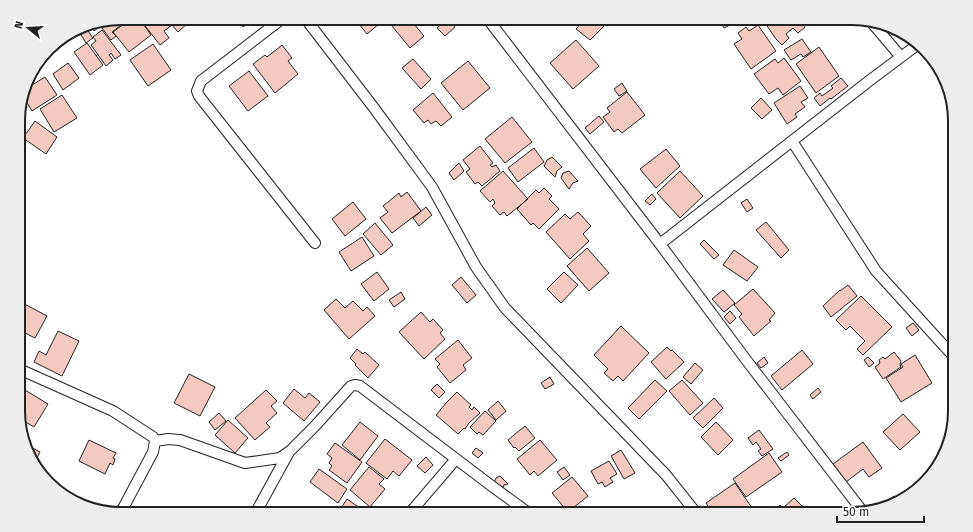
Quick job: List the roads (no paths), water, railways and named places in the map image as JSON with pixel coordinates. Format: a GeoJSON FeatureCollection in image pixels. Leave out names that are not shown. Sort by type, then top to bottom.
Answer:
{"type":"FeatureCollection","features":[{"type":"Feature","properties":{"kind":"street"},"geometry":{"type":"LineString","coordinates":[[274,25],[201,80],[197,91],[199,96],[315,243]]}},
{"type":"Feature","properties":{"kind":"street"},"geometry":{"type":"LineString","coordinates":[[310,25],[432,187],[476,268],[505,308],[666,475],[691,507]]}},
{"type":"Feature","properties":{"kind":"street"},"geometry":{"type":"LineString","coordinates":[[493,25],[858,507]]}},
{"type":"Feature","properties":{"kind":"street"},"geometry":{"type":"LineString","coordinates":[[877,29],[900,57]]}},
{"type":"Feature","properties":{"kind":"street"},"geometry":{"type":"LineString","coordinates":[[660,244],[913,48]]}},
{"type":"Feature","properties":{"kind":"street"},"geometry":{"type":"LineString","coordinates":[[792,141],[876,271],[948,350]]}},
{"type":"Feature","properties":{"kind":"street"},"geometry":{"type":"LineString","coordinates":[[25,372],[113,410],[153,436],[155,441],[153,452],[124,507]]}},
{"type":"Feature","properties":{"kind":"street"},"geometry":{"type":"LineString","coordinates":[[155,441],[168,439],[180,440],[245,463],[280,458],[290,451],[315,426],[351,386],[355,385],[360,386],[521,507]]}},
{"type":"Feature","properties":{"kind":"street"},"geometry":{"type":"LineString","coordinates":[[259,507],[290,451]]}},
{"type":"Feature","properties":{"kind":"street"},"geometry":{"type":"LineString","coordinates":[[415,507],[456,459]]}}]}
